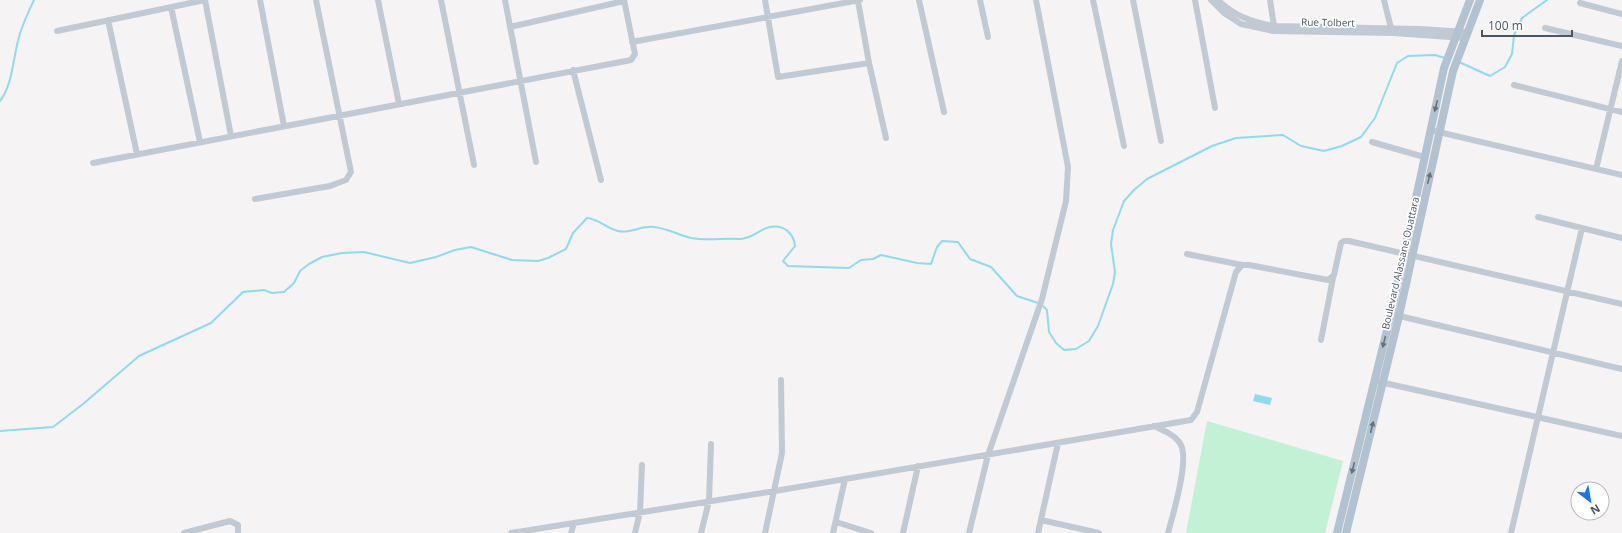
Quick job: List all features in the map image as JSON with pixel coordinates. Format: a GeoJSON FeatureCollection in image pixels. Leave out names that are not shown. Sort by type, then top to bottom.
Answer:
{"type":"FeatureCollection","features":[{"type":"Feature","properties":{"kind":"main road","name":"Boulevard Alassane Ouattara"},"geometry":{"type":"LineString","coordinates":[[1346,533],[1383,383],[1408,254],[1424,157],[1444,68],[1454,37],[1470,0]]}},
{"type":"Feature","properties":{"kind":"main road","name":"Boulevard Alassane Ouattara"},"geometry":{"type":"LineString","coordinates":[[1408,254],[1440,132],[1452,71],[1480,0]]}},
{"type":"Feature","properties":{"kind":"main road","name":"Boulevard Alassane Ouattara"},"geometry":{"type":"LineString","coordinates":[[1337,533],[1374,381],[1395,315]]}},
{"type":"Feature","properties":{"kind":"main road"},"geometry":{"type":"LineString","coordinates":[[1344,505],[1352,506]]}},
{"type":"Feature","properties":{"kind":"street"},"geometry":{"type":"LineString","coordinates":[[56,31],[205,0],[231,136]]}},
{"type":"Feature","properties":{"kind":"street"},"geometry":{"type":"LineString","coordinates":[[260,0],[284,126]]}},
{"type":"Feature","properties":{"kind":"street"},"geometry":{"type":"LineString","coordinates":[[255,199],[330,186],[346,180],[351,172],[316,0]]}},
{"type":"Feature","properties":{"kind":"street"},"geometry":{"type":"LineString","coordinates":[[378,0],[399,104]]}},
{"type":"Feature","properties":{"kind":"street"},"geometry":{"type":"LineString","coordinates":[[441,0],[474,165]]}},
{"type":"Feature","properties":{"kind":"street"},"geometry":{"type":"LineString","coordinates":[[505,0],[536,162]]}},
{"type":"Feature","properties":{"kind":"street"},"geometry":{"type":"LineString","coordinates":[[765,0],[778,77],[869,63]]}},
{"type":"Feature","properties":{"kind":"street"},"geometry":{"type":"LineString","coordinates":[[632,42],[859,0],[869,63],[886,138]]}},
{"type":"Feature","properties":{"kind":"street"},"geometry":{"type":"LineString","coordinates":[[919,0],[944,112]]}},
{"type":"Feature","properties":{"kind":"street"},"geometry":{"type":"LineString","coordinates":[[980,0],[988,38]]}},
{"type":"Feature","properties":{"kind":"street"},"geometry":{"type":"LineString","coordinates":[[969,533],[988,455],[1042,299],[1066,201],[1068,167],[1036,0]]}},
{"type":"Feature","properties":{"kind":"street"},"geometry":{"type":"LineString","coordinates":[[1092,0],[1124,146]]}},
{"type":"Feature","properties":{"kind":"street"},"geometry":{"type":"LineString","coordinates":[[1133,0],[1161,141]]}},
{"type":"Feature","properties":{"kind":"street"},"geometry":{"type":"LineString","coordinates":[[1195,0],[1215,108]]}},
{"type":"Feature","properties":{"kind":"street","name":"Rue Tolbert"},"geometry":{"type":"LineString","coordinates":[[1211,0],[1224,13],[1241,24],[1273,32],[1393,33],[1454,37]]}},
{"type":"Feature","properties":{"kind":"street","name":"Rue Tolbert"},"geometry":{"type":"LineString","coordinates":[[1218,0],[1236,15],[1254,22],[1274,26],[1390,28],[1454,37]]}},
{"type":"Feature","properties":{"kind":"street"},"geometry":{"type":"LineString","coordinates":[[1270,0],[1274,26]]}},
{"type":"Feature","properties":{"kind":"street"},"geometry":{"type":"LineString","coordinates":[[1384,0],[1390,28]]}},
{"type":"Feature","properties":{"kind":"street"},"geometry":{"type":"LineString","coordinates":[[93,163],[520,80],[631,60],[635,54],[624,1],[510,27]]}},
{"type":"Feature","properties":{"kind":"street"},"geometry":{"type":"LineString","coordinates":[[1580,3],[1622,14]]}},
{"type":"Feature","properties":{"kind":"street"},"geometry":{"type":"LineString","coordinates":[[171,7],[200,142]]}},
{"type":"Feature","properties":{"kind":"street"},"geometry":{"type":"LineString","coordinates":[[108,20],[137,154]]}},
{"type":"Feature","properties":{"kind":"street"},"geometry":{"type":"LineString","coordinates":[[1545,28],[1622,46]]}},
{"type":"Feature","properties":{"kind":"street"},"geometry":{"type":"LineString","coordinates":[[1454,37],[1465,35]]}},
{"type":"Feature","properties":{"kind":"street"},"geometry":{"type":"LineString","coordinates":[[1596,169],[1622,61]]}},
{"type":"Feature","properties":{"kind":"street"},"geometry":{"type":"LineString","coordinates":[[573,70],[601,180]]}},
{"type":"Feature","properties":{"kind":"street"},"geometry":{"type":"LineString","coordinates":[[1514,85],[1622,112]]}},
{"type":"Feature","properties":{"kind":"street"},"geometry":{"type":"LineString","coordinates":[[1430,130],[1622,175]]}},
{"type":"Feature","properties":{"kind":"street"},"geometry":{"type":"LineString","coordinates":[[1372,142],[1424,157]]}},
{"type":"Feature","properties":{"kind":"street"},"geometry":{"type":"LineString","coordinates":[[1538,216],[1622,238]]}},
{"type":"Feature","properties":{"kind":"street"},"geometry":{"type":"LineString","coordinates":[[1511,533],[1582,228]]}},
{"type":"Feature","properties":{"kind":"street"},"geometry":{"type":"LineString","coordinates":[[1321,340],[1339,247],[1344,241],[1408,254],[1622,304]]}},
{"type":"Feature","properties":{"kind":"street"},"geometry":{"type":"LineString","coordinates":[[1187,254],[1328,280],[1333,278]]}},
{"type":"Feature","properties":{"kind":"street"},"geometry":{"type":"LineString","coordinates":[[511,533],[775,491],[1184,422],[1194,418],[1236,272],[1242,265]]}},
{"type":"Feature","properties":{"kind":"street"},"geometry":{"type":"LineString","coordinates":[[1395,315],[1622,369]]}},
{"type":"Feature","properties":{"kind":"street"},"geometry":{"type":"LineString","coordinates":[[765,533],[782,453],[781,380]]}},
{"type":"Feature","properties":{"kind":"street"},"geometry":{"type":"LineString","coordinates":[[1374,381],[1622,436]]}},
{"type":"Feature","properties":{"kind":"street"},"geometry":{"type":"LineString","coordinates":[[1154,426],[1174,436],[1181,445],[1183,455],[1182,476],[1168,533]]}},
{"type":"Feature","properties":{"kind":"street"},"geometry":{"type":"LineString","coordinates":[[1038,533],[1058,443]]}},
{"type":"Feature","properties":{"kind":"street"},"geometry":{"type":"LineString","coordinates":[[701,533],[709,501],[711,444]]}},
{"type":"Feature","properties":{"kind":"street"},"geometry":{"type":"LineString","coordinates":[[635,533],[640,512],[642,465]]}},
{"type":"Feature","properties":{"kind":"street"},"geometry":{"type":"LineString","coordinates":[[903,533],[918,466]]}},
{"type":"Feature","properties":{"kind":"street"},"geometry":{"type":"LineString","coordinates":[[833,533],[845,478]]}},
{"type":"Feature","properties":{"kind":"street"},"geometry":{"type":"LineString","coordinates":[[1041,520],[1099,533]]}},
{"type":"Feature","properties":{"kind":"street"},"geometry":{"type":"LineString","coordinates":[[184,533],[230,521],[238,525],[238,533]]}},
{"type":"Feature","properties":{"kind":"street"},"geometry":{"type":"LineString","coordinates":[[836,522],[871,533]]}},
{"type":"Feature","properties":{"kind":"street"},"geometry":{"type":"LineString","coordinates":[[571,533],[574,523]]}},
{"type":"Feature","properties":{"kind":"green space"},"geometry":{"type":"Polygon","coordinates":[[[1207,421],[1343,461],[1325,533],[1186,533],[1207,421]]]}},
{"type":"Feature","properties":{"kind":"water"},"geometry":{"type":"Polygon","coordinates":[[[1255,394],[1272,398],[1270,405],[1253,401],[1255,394]]]}},
{"type":"Feature","properties":{"kind":"waterway"},"geometry":{"type":"LineString","coordinates":[[0,101],[10,80],[21,31],[34,0]]}},
{"type":"Feature","properties":{"kind":"waterway"},"geometry":{"type":"LineString","coordinates":[[1459,62],[1490,76],[1505,67],[1512,54],[1514,35],[1522,18],[1547,0]]}},
{"type":"Feature","properties":{"kind":"waterway"},"geometry":{"type":"LineString","coordinates":[[0,431],[53,427],[83,404],[139,356],[211,323],[243,292],[264,290],[272,293],[284,292],[294,283],[300,271],[322,257],[342,253],[364,252],[410,263],[471,247],[512,260],[538,261],[566,249],[573,233],[587,218],[622,232],[645,227],[654,227],[691,238],[703,239],[745,239],[766,228],[775,226],[780,227],[790,234],[793,238],[795,246],[783,261],[788,266],[849,268],[861,260],[873,259],[881,255],[917,263],[931,264],[937,247],[942,241],[958,242],[970,259],[991,267],[1017,296],[1041,304],[1047,310],[1049,332],[1056,343],[1064,350],[1076,349],[1089,341],[1098,326],[1113,284],[1115,272],[1111,244],[1113,230],[1124,201],[1147,179],[1212,146],[1236,138],[1283,135],[1301,146],[1324,151],[1342,146],[1361,137],[1375,118],[1397,63],[1408,56],[1435,55],[1445,58]]}}]}
